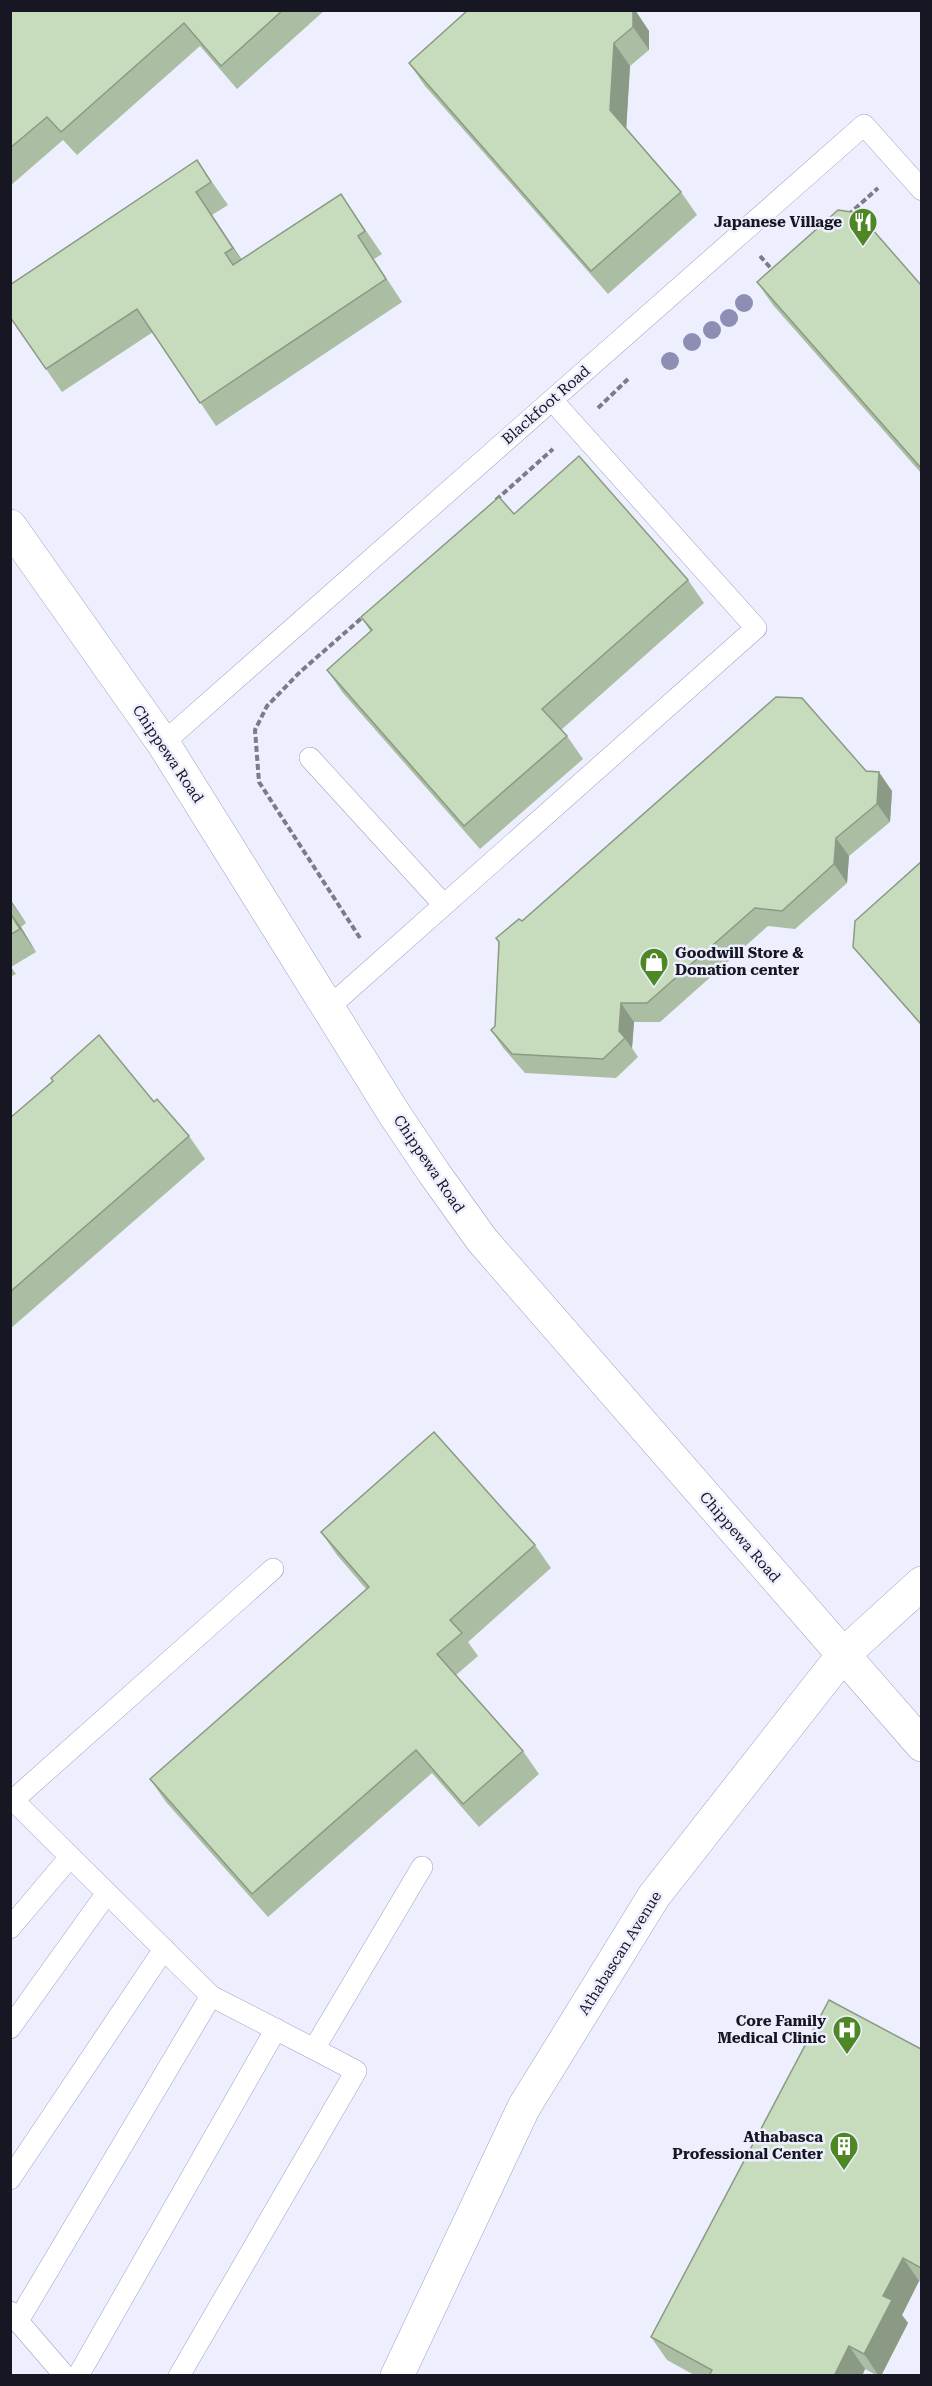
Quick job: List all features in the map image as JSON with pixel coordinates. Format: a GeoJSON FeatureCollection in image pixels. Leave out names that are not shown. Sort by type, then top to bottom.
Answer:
{"type":"FeatureCollection","features":[{"type":"Feature","properties":{"kind":"street","name":"Chippewa Road"},"geometry":{"type":"LineString","coordinates":[[10,526],[163,743],[328,1008],[434,1173],[482,1240],[921,1745]]}},
{"type":"Feature","properties":{"kind":"street","name":"Athabascan Avenue"},"geometry":{"type":"LineString","coordinates":[[397,2376],[524,2107],[654,1896],[843,1655],[921,1583]]}},
{"type":"Feature","properties":{"kind":"lane","name":"Blackfoot Road"},"geometry":{"type":"LineString","coordinates":[[163,743],[864,125],[921,190]]}},
{"type":"Feature","properties":{"kind":"lane"},"geometry":{"type":"LineString","coordinates":[[328,1008],[756,628],[552,400]]}},
{"type":"Feature","properties":{"kind":"lane"},"geometry":{"type":"LineString","coordinates":[[310,758],[444,905]]}},
{"type":"Feature","properties":{"kind":"lane"},"geometry":{"type":"LineString","coordinates":[[179,2376],[356,2071],[211,1996],[12,1800],[273,1569]]}},
{"type":"Feature","properties":{"kind":"lane"},"geometry":{"type":"LineString","coordinates":[[10,1928],[70,1857]]}},
{"type":"Feature","properties":{"kind":"lane"},"geometry":{"type":"LineString","coordinates":[[314,2049],[422,1867]]}},
{"type":"Feature","properties":{"kind":"lane"},"geometry":{"type":"LineString","coordinates":[[10,2028],[107,1893]]}},
{"type":"Feature","properties":{"kind":"lane"},"geometry":{"type":"LineString","coordinates":[[10,2179],[164,1949]]}},
{"type":"Feature","properties":{"kind":"lane"},"geometry":{"type":"LineString","coordinates":[[65,2376],[14,2316],[211,1996]]}},
{"type":"Feature","properties":{"kind":"lane"},"geometry":{"type":"LineString","coordinates":[[78,2376],[276,2029]]}},
{"type":"Feature","properties":{"kind":"path"},"geometry":{"type":"LineString","coordinates":[[844,218],[869,197]]}},
{"type":"Feature","properties":{"kind":"path"},"geometry":{"type":"LineString","coordinates":[[754,249],[777,276]]}},
{"type":"Feature","properties":{"kind":"path"},"geometry":{"type":"LineString","coordinates":[[494,501],[578,428],[632,375]]}},
{"type":"Feature","properties":{"kind":"path"},"geometry":{"type":"LineString","coordinates":[[364,944],[259,782],[255,730],[267,706],[300,672],[371,610]]}},
{"type":"Feature","properties":{"kind":"building"},"geometry":{"type":"Polygon","coordinates":[[[10,10],[283,10],[221,66],[184,23],[61,132],[47,117],[10,148],[10,10]]]}},
{"type":"Feature","properties":{"kind":"building"},"geometry":{"type":"Polygon","coordinates":[[[468,10],[633,10],[633,27],[614,43],[610,110],[681,192],[591,271],[409,63],[468,10]]]}},
{"type":"Feature","properties":{"kind":"building"},"geometry":{"type":"Polygon","coordinates":[[[197,160],[211,182],[196,192],[233,248],[225,253],[233,265],[341,194],[365,231],[358,236],[386,279],[200,403],[137,309],[46,369],[10,317],[10,285],[197,160]]]}},
{"type":"Feature","properties":{"kind":"building"},"geometry":{"type":"Polygon","coordinates":[[[838,210],[858,213],[921,285],[921,468],[757,282],[838,210]]]}},
{"type":"Feature","properties":{"kind":"building"},"geometry":{"type":"Polygon","coordinates":[[[579,456],[688,580],[542,709],[567,736],[464,826],[327,670],[372,630],[361,617],[499,497],[514,514],[579,456]]]}},
{"type":"Feature","properties":{"kind":"building"},"geometry":{"type":"Polygon","coordinates":[[[776,697],[802,698],[866,771],[879,772],[877,804],[836,838],[834,864],[782,911],[755,908],[647,1003],[621,1003],[619,1031],[625,1038],[603,1059],[512,1054],[491,1030],[495,1026],[499,942],[496,938],[519,919],[522,921],[776,697]]]}},
{"type":"Feature","properties":{"kind":"building"},"geometry":{"type":"Polygon","coordinates":[[[921,862],[921,1024],[853,947],[855,921],[921,862]]]}},
{"type":"Feature","properties":{"kind":"building"},"geometry":{"type":"Polygon","coordinates":[[[10,913],[20,929],[10,935],[10,913]]]}},
{"type":"Feature","properties":{"kind":"building"},"geometry":{"type":"Polygon","coordinates":[[[99,1035],[154,1102],[157,1099],[189,1136],[10,1292],[10,1118],[53,1081],[51,1078],[99,1035]]]}},
{"type":"Feature","properties":{"kind":"building"},"geometry":{"type":"Polygon","coordinates":[[[434,1432],[535,1545],[450,1620],[462,1633],[437,1654],[523,1751],[463,1804],[416,1750],[252,1894],[150,1779],[369,1587],[321,1532],[434,1432]]]}},
{"type":"Feature","properties":{"kind":"building","name":"Athabasca Professional Center"},"geometry":{"type":"Polygon","coordinates":[[[829,2000],[921,2049],[921,2268],[903,2258],[883,2296],[892,2300],[864,2354],[849,2346],[834,2376],[709,2376],[712,2370],[651,2337],[829,2000]]]}},
{"type":"Feature","properties":{"kind":"place","name":"Japanese Village"},"geometry":{"type":"Point","coordinates":[863,248]}},
{"type":"Feature","properties":{"kind":"place","name":"Goodwill Store & Donation center"},"geometry":{"type":"Point","coordinates":[654,988]}},
{"type":"Feature","properties":{"kind":"place","name":"Core Family Medical Clinic"},"geometry":{"type":"Point","coordinates":[847,2056]}},
{"type":"Feature","properties":{"kind":"place","name":"Athabasca Professional Center"},"geometry":{"type":"Point","coordinates":[844,2172]}}]}
